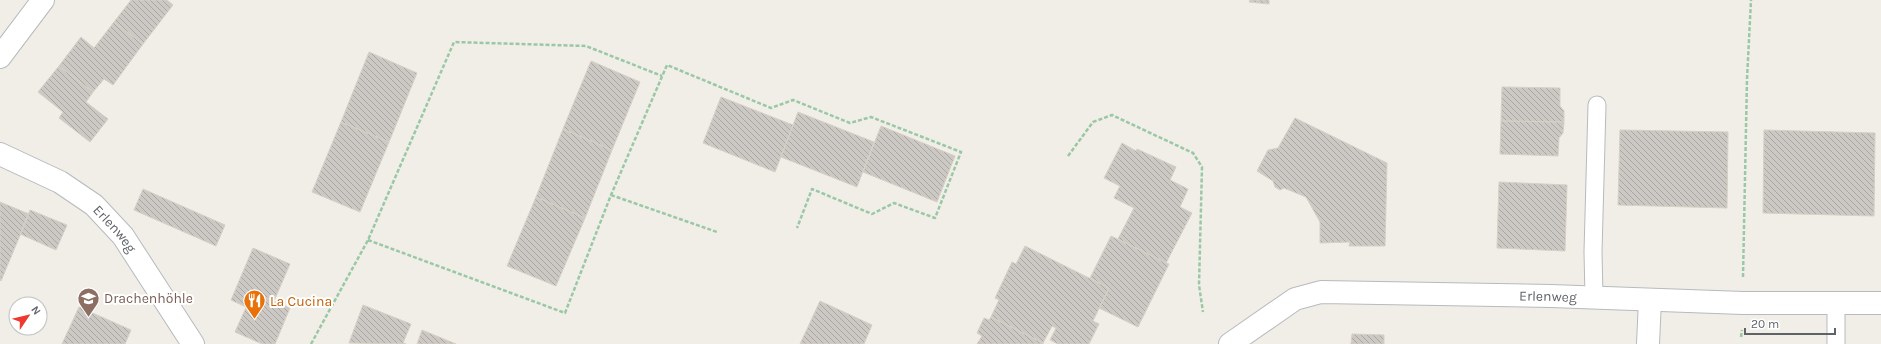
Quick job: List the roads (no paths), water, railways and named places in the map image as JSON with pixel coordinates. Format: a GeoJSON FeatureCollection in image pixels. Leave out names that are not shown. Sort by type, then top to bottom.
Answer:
{"type":"FeatureCollection","features":[{"type":"Feature","properties":{"kind":"street"},"geometry":{"type":"LineString","coordinates":[[0,57],[44,0]]}},
{"type":"Feature","properties":{"kind":"street","name":"Erlenweg"},"geometry":{"type":"LineString","coordinates":[[0,154],[60,182],[94,205],[124,236],[193,344]]}},
{"type":"Feature","properties":{"kind":"street","name":"Erlenweg"},"geometry":{"type":"LineString","coordinates":[[1230,344],[1295,299],[1320,292],[1594,297],[1743,303],[1881,303]]}},
{"type":"Feature","properties":{"kind":"street"},"geometry":{"type":"LineString","coordinates":[[1648,344],[1650,300]]}},
{"type":"Feature","properties":{"kind":"lane"},"geometry":{"type":"LineString","coordinates":[[1594,297],[1593,252],[1597,105]]}},
{"type":"Feature","properties":{"kind":"lane"},"geometry":{"type":"LineString","coordinates":[[1836,303],[1836,344]]}},
{"type":"Feature","properties":{"kind":"place","name":"Drachenhöhle"},"geometry":{"type":"Point","coordinates":[89,318]}},
{"type":"Feature","properties":{"kind":"place","name":"La Cucina"},"geometry":{"type":"Point","coordinates":[255,320]}}]}
